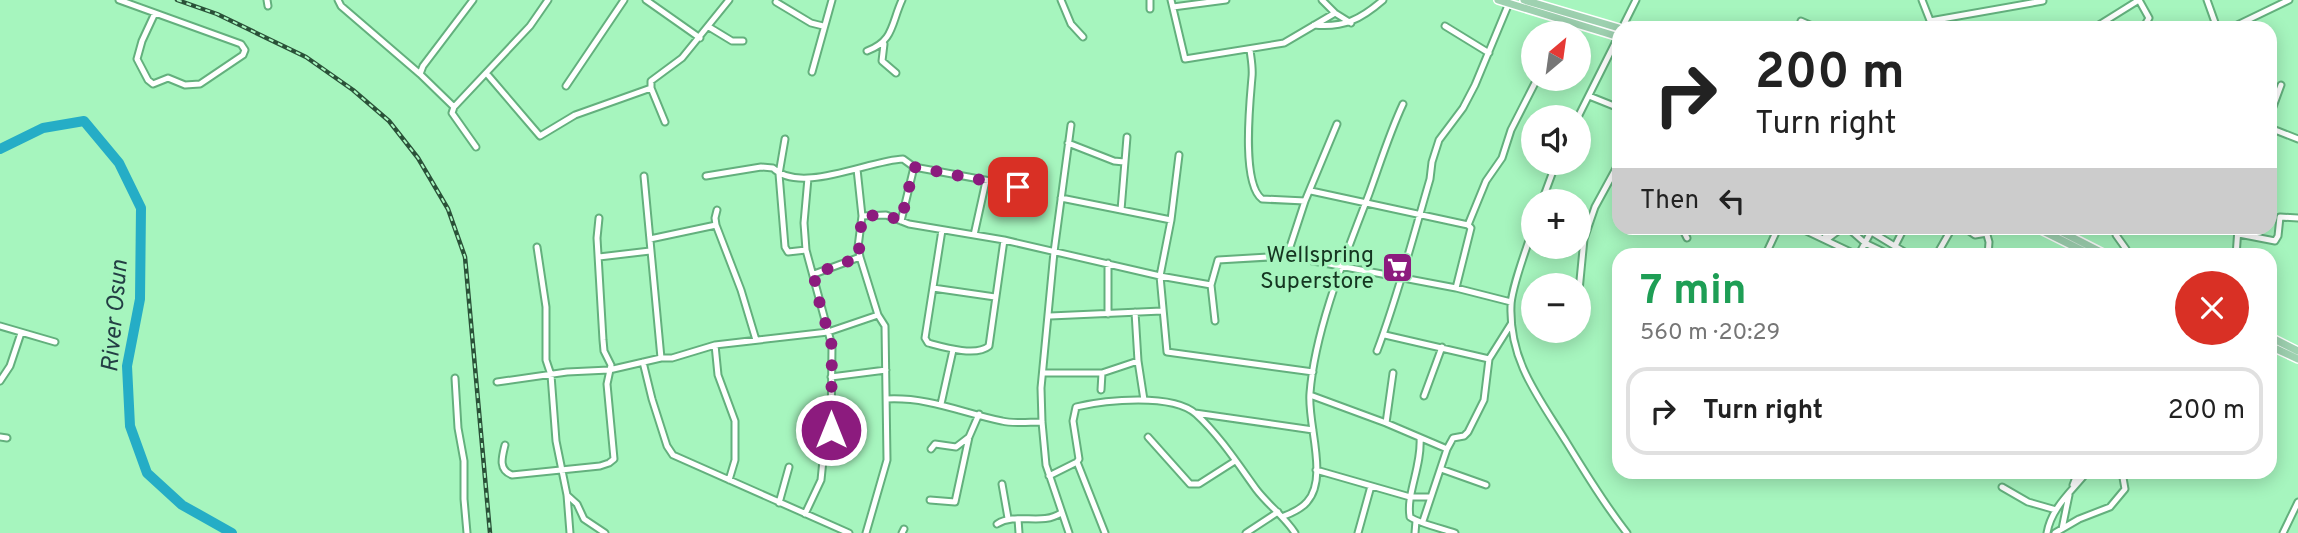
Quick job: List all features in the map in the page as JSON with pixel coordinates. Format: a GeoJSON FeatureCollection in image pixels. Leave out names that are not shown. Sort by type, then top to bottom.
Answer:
{"type":"FeatureCollection","features":[{"type":"Feature","properties":{"kind":"main road"},"geometry":{"type":"LineString","coordinates":[[1498,0],[1563,20],[1612,30]]}},
{"type":"Feature","properties":{"kind":"main road"},"geometry":{"type":"LineString","coordinates":[[1524,0],[1612,30]]}},
{"type":"Feature","properties":{"kind":"main road"},"geometry":{"type":"LineString","coordinates":[[2051,235],[2077,248]]}},
{"type":"Feature","properties":{"kind":"main road"},"geometry":{"type":"LineString","coordinates":[[2068,235],[2093,248]]}},
{"type":"Feature","properties":{"kind":"main road"},"geometry":{"type":"LineString","coordinates":[[2277,341],[2298,352]]}},
{"type":"Feature","properties":{"kind":"main road"},"geometry":{"type":"LineString","coordinates":[[2277,348],[2298,352]]}},
{"type":"Feature","properties":{"kind":"street"},"geometry":{"type":"LineString","coordinates":[[119,0],[241,44],[245,50],[243,55],[200,84],[186,85],[168,78],[153,85],[142,70],[138,54],[155,13]]}},
{"type":"Feature","properties":{"kind":"street"},"geometry":{"type":"LineString","coordinates":[[338,0],[341,6],[454,107]]}},
{"type":"Feature","properties":{"kind":"street"},"geometry":{"type":"LineString","coordinates":[[420,74],[423,66],[473,0]]}},
{"type":"Feature","properties":{"kind":"street"},"geometry":{"type":"LineString","coordinates":[[476,147],[452,113],[454,107],[530,26],[548,0]]}},
{"type":"Feature","properties":{"kind":"street"},"geometry":{"type":"LineString","coordinates":[[566,86],[624,0]]}},
{"type":"Feature","properties":{"kind":"street"},"geometry":{"type":"LineString","coordinates":[[646,0],[700,38]]}},
{"type":"Feature","properties":{"kind":"street"},"geometry":{"type":"LineString","coordinates":[[665,122],[651,82],[682,58],[729,0]]}},
{"type":"Feature","properties":{"kind":"street"},"geometry":{"type":"LineString","coordinates":[[812,72],[832,0]]}},
{"type":"Feature","properties":{"kind":"street"},"geometry":{"type":"LineString","coordinates":[[896,74],[882,61],[884,44],[902,0]]}},
{"type":"Feature","properties":{"kind":"street"},"geometry":{"type":"LineString","coordinates":[[1061,0],[1071,24],[1083,37]]}},
{"type":"Feature","properties":{"kind":"street"},"geometry":{"type":"LineString","coordinates":[[1150,0],[1150,9]]}},
{"type":"Feature","properties":{"kind":"street"},"geometry":{"type":"LineString","coordinates":[[1171,0],[1185,59],[1284,43],[1335,13]]}},
{"type":"Feature","properties":{"kind":"street"},"geometry":{"type":"LineString","coordinates":[[1173,7],[1226,0]]}},
{"type":"Feature","properties":{"kind":"street"},"geometry":{"type":"LineString","coordinates":[[1322,0],[1335,13],[1351,23]]}},
{"type":"Feature","properties":{"kind":"street"},"geometry":{"type":"LineString","coordinates":[[1314,25],[1340,26],[1351,23],[1383,0]]}},
{"type":"Feature","properties":{"kind":"street"},"geometry":{"type":"LineString","coordinates":[[1625,21],[1636,0]]}},
{"type":"Feature","properties":{"kind":"street"},"geometry":{"type":"LineString","coordinates":[[1922,0],[1930,21],[2043,1]]}},
{"type":"Feature","properties":{"kind":"street"},"geometry":{"type":"LineString","coordinates":[[2105,21],[2139,0],[2148,21]]}},
{"type":"Feature","properties":{"kind":"street"},"geometry":{"type":"LineString","coordinates":[[2207,0],[2214,21]]}},
{"type":"Feature","properties":{"kind":"street"},"geometry":{"type":"LineString","coordinates":[[2246,21],[2289,0]]}},
{"type":"Feature","properties":{"kind":"street"},"geometry":{"type":"LineString","coordinates":[[776,2],[811,23],[823,26]]}},
{"type":"Feature","properties":{"kind":"street"},"geometry":{"type":"LineString","coordinates":[[1377,351],[1385,335],[1439,139],[1463,108],[1509,3]]}},
{"type":"Feature","properties":{"kind":"street"},"geometry":{"type":"LineString","coordinates":[[709,26],[732,41],[743,41]]}},
{"type":"Feature","properties":{"kind":"street"},"geometry":{"type":"LineString","coordinates":[[1446,26],[1489,53]]}},
{"type":"Feature","properties":{"kind":"street"},"geometry":{"type":"LineString","coordinates":[[867,51],[884,44]]}},
{"type":"Feature","properties":{"kind":"street"},"geometry":{"type":"LineString","coordinates":[[1584,105],[1612,47]]}},
{"type":"Feature","properties":{"kind":"street"},"geometry":{"type":"LineString","coordinates":[[1250,50],[1253,76],[1249,102],[1249,159],[1255,192],[1262,199],[1306,201]]}},
{"type":"Feature","properties":{"kind":"street"},"geometry":{"type":"LineString","coordinates":[[487,74],[540,136],[575,115],[651,88]]}},
{"type":"Feature","properties":{"kind":"street"},"geometry":{"type":"LineString","coordinates":[[2277,96],[2281,85]]}},
{"type":"Feature","properties":{"kind":"street"},"geometry":{"type":"LineString","coordinates":[[1468,225],[1486,181],[1502,158],[1511,130],[1530,91]]}},
{"type":"Feature","properties":{"kind":"street"},"geometry":{"type":"LineString","coordinates":[[1589,96],[1612,105]]}},
{"type":"Feature","properties":{"kind":"street"},"geometry":{"type":"LineString","coordinates":[[1284,516],[1307,503],[1313,493],[1316,470],[1310,395],[1313,372],[1342,267],[1403,104]]}},
{"type":"Feature","properties":{"kind":"street"},"geometry":{"type":"LineString","coordinates":[[1287,256],[1337,124]]}},
{"type":"Feature","properties":{"kind":"street"},"geometry":{"type":"LineString","coordinates":[[1069,533],[1049,476],[1041,388],[1071,125]]}},
{"type":"Feature","properties":{"kind":"street"},"geometry":{"type":"LineString","coordinates":[[2277,131],[2298,139]]}},
{"type":"Feature","properties":{"kind":"street"},"geometry":{"type":"LineString","coordinates":[[1121,210],[1127,137]]}},
{"type":"Feature","properties":{"kind":"street"},"geometry":{"type":"LineString","coordinates":[[785,139],[779,174],[785,247],[788,252],[806,250]]}},
{"type":"Feature","properties":{"kind":"street"},"geometry":{"type":"LineString","coordinates":[[1069,143],[1114,161],[1124,162]]}},
{"type":"Feature","properties":{"kind":"street"},"geometry":{"type":"LineString","coordinates":[[1179,155],[1171,220],[1160,276],[1168,353],[1313,372]]}},
{"type":"Feature","properties":{"kind":"street"},"geometry":{"type":"LineString","coordinates":[[706,176],[761,167],[773,168],[779,174],[808,178],[895,159],[908,161],[914,167],[1034,189]]}},
{"type":"Feature","properties":{"kind":"street"},"geometry":{"type":"LineString","coordinates":[[901,221],[914,167]]}},
{"type":"Feature","properties":{"kind":"street"},"geometry":{"type":"LineString","coordinates":[[857,169],[862,216],[860,257],[878,315],[885,326],[887,399],[887,460],[866,533]]}},
{"type":"Feature","properties":{"kind":"street"},"geometry":{"type":"LineString","coordinates":[[644,176],[661,358]]}},
{"type":"Feature","properties":{"kind":"street"},"geometry":{"type":"LineString","coordinates":[[1581,273],[1587,227],[1612,177]]}},
{"type":"Feature","properties":{"kind":"street"},"geometry":{"type":"LineString","coordinates":[[805,514],[821,480],[831,430],[832,346],[806,250],[804,223],[808,178]]}},
{"type":"Feature","properties":{"kind":"street"},"geometry":{"type":"LineString","coordinates":[[974,235],[985,181]]}},
{"type":"Feature","properties":{"kind":"street"},"geometry":{"type":"LineString","coordinates":[[1311,191],[1468,225],[1471,228],[1456,288]]}},
{"type":"Feature","properties":{"kind":"street"},"geometry":{"type":"LineString","coordinates":[[1061,198],[1171,220]]}},
{"type":"Feature","properties":{"kind":"street"},"geometry":{"type":"LineString","coordinates":[[717,210],[716,225],[757,340]]}},
{"type":"Feature","properties":{"kind":"street"},"geometry":{"type":"LineString","coordinates":[[862,216],[886,215],[942,230],[1004,240],[1160,276],[1212,285]]}},
{"type":"Feature","properties":{"kind":"street"},"geometry":{"type":"LineString","coordinates":[[2255,235],[2275,241],[2280,217],[2298,218]]}},
{"type":"Feature","properties":{"kind":"street"},"geometry":{"type":"LineString","coordinates":[[505,445],[502,463],[506,473],[512,475],[600,466],[614,459],[607,384],[611,365],[604,351],[598,257],[599,218]]}},
{"type":"Feature","properties":{"kind":"street"},"geometry":{"type":"LineString","coordinates":[[650,239],[716,225]]}},
{"type":"Feature","properties":{"kind":"street"},"geometry":{"type":"LineString","coordinates":[[942,230],[925,341],[953,349],[987,348],[1004,240]]}},
{"type":"Feature","properties":{"kind":"street"},"geometry":{"type":"LineString","coordinates":[[1815,235],[1843,248]]}},
{"type":"Feature","properties":{"kind":"street"},"geometry":{"type":"LineString","coordinates":[[1826,235],[1826,240]]}},
{"type":"Feature","properties":{"kind":"street"},"geometry":{"type":"LineString","coordinates":[[1826,240],[1833,235]]}},
{"type":"Feature","properties":{"kind":"street"},"geometry":{"type":"LineString","coordinates":[[1856,235],[1875,248]]}},
{"type":"Feature","properties":{"kind":"street"},"geometry":{"type":"LineString","coordinates":[[1862,248],[1868,235]]}},
{"type":"Feature","properties":{"kind":"street"},"geometry":{"type":"LineString","coordinates":[[1878,235],[1895,247],[1901,235]]}},
{"type":"Feature","properties":{"kind":"street"},"geometry":{"type":"LineString","coordinates":[[537,247],[546,307],[546,360],[551,375],[556,441],[563,468],[570,533]]}},
{"type":"Feature","properties":{"kind":"street"},"geometry":{"type":"LineString","coordinates":[[598,257],[650,251]]}},
{"type":"Feature","properties":{"kind":"street"},"geometry":{"type":"LineString","coordinates":[[1215,321],[1212,285],[1218,260],[1287,256],[1456,288],[1511,302]]}},
{"type":"Feature","properties":{"kind":"street"},"geometry":{"type":"LineString","coordinates":[[814,274],[860,257]]}},
{"type":"Feature","properties":{"kind":"street"},"geometry":{"type":"LineString","coordinates":[[1524,259],[1511,302],[1511,324],[1520,364],[1533,393],[1549,413],[1593,485],[1627,533]]}},
{"type":"Feature","properties":{"kind":"street"},"geometry":{"type":"LineString","coordinates":[[1108,262],[1108,314]]}},
{"type":"Feature","properties":{"kind":"street"},"geometry":{"type":"LineString","coordinates":[[933,288],[995,297]]}},
{"type":"Feature","properties":{"kind":"street"},"geometry":{"type":"LineString","coordinates":[[1049,316],[1162,311]]}},
{"type":"Feature","properties":{"kind":"street"},"geometry":{"type":"LineString","coordinates":[[1135,312],[1144,400]]}},
{"type":"Feature","properties":{"kind":"street"},"geometry":{"type":"LineString","coordinates":[[497,382],[609,370],[672,358],[715,345],[828,332],[878,315]]}},
{"type":"Feature","properties":{"kind":"street"},"geometry":{"type":"LineString","coordinates":[[1423,521],[1447,449],[1453,438],[1468,432],[1484,400],[1489,359],[1511,324]]}},
{"type":"Feature","properties":{"kind":"street"},"geometry":{"type":"LineString","coordinates":[[0,326],[55,342]]}},
{"type":"Feature","properties":{"kind":"street"},"geometry":{"type":"LineString","coordinates":[[0,381],[10,366],[21,333]]}},
{"type":"Feature","properties":{"kind":"street"},"geometry":{"type":"LineString","coordinates":[[1385,335],[1489,359]]}},
{"type":"Feature","properties":{"kind":"street"},"geometry":{"type":"LineString","coordinates":[[715,345],[718,375],[735,421],[735,460],[730,480]]}},
{"type":"Feature","properties":{"kind":"street"},"geometry":{"type":"LineString","coordinates":[[1424,396],[1442,347]]}},
{"type":"Feature","properties":{"kind":"street"},"geometry":{"type":"LineString","coordinates":[[941,404],[953,349]]}},
{"type":"Feature","properties":{"kind":"street"},"geometry":{"type":"LineString","coordinates":[[1043,373],[1102,373],[1138,361]]}},
{"type":"Feature","properties":{"kind":"street"},"geometry":{"type":"LineString","coordinates":[[643,362],[667,446],[673,454],[849,533]]}},
{"type":"Feature","properties":{"kind":"street"},"geometry":{"type":"LineString","coordinates":[[831,377],[886,370]]}},
{"type":"Feature","properties":{"kind":"street"},"geometry":{"type":"LineString","coordinates":[[1101,390],[1102,373]]}},
{"type":"Feature","properties":{"kind":"street"},"geometry":{"type":"LineString","coordinates":[[1386,423],[1393,373]]}},
{"type":"Feature","properties":{"kind":"street"},"geometry":{"type":"LineString","coordinates":[[455,378],[458,428],[464,461],[467,533]]}},
{"type":"Feature","properties":{"kind":"street"},"geometry":{"type":"LineString","coordinates":[[1310,395],[1447,449]]}},
{"type":"Feature","properties":{"kind":"street"},"geometry":{"type":"LineString","coordinates":[[887,399],[911,398],[1003,422],[1042,422]]}},
{"type":"Feature","properties":{"kind":"street"},"geometry":{"type":"LineString","coordinates":[[1049,476],[1077,462],[1080,456],[1073,421],[1076,407],[1144,400],[1167,401],[1195,413],[1313,430]]}},
{"type":"Feature","properties":{"kind":"street"},"geometry":{"type":"LineString","coordinates":[[1195,413],[1257,490],[1284,516],[1294,533]]}},
{"type":"Feature","properties":{"kind":"street"},"geometry":{"type":"LineString","coordinates":[[930,500],[955,502],[969,437],[979,414]]}},
{"type":"Feature","properties":{"kind":"street"},"geometry":{"type":"LineString","coordinates":[[931,449],[935,444],[956,447],[969,437]]}},
{"type":"Feature","properties":{"kind":"street"},"geometry":{"type":"LineString","coordinates":[[1148,437],[1190,484],[1199,484],[1235,461]]}},
{"type":"Feature","properties":{"kind":"street"},"geometry":{"type":"LineString","coordinates":[[1420,438],[1421,453],[1410,497],[1409,514],[1416,521],[1455,533]]}},
{"type":"Feature","properties":{"kind":"street"},"geometry":{"type":"LineString","coordinates":[[1077,462],[1105,533]]}},
{"type":"Feature","properties":{"kind":"street"},"geometry":{"type":"LineString","coordinates":[[779,503],[789,467]]}},
{"type":"Feature","properties":{"kind":"street"},"geometry":{"type":"LineString","coordinates":[[1441,469],[1486,485]]}},
{"type":"Feature","properties":{"kind":"street"},"geometry":{"type":"LineString","coordinates":[[1316,470],[1410,497],[1431,497]]}},
{"type":"Feature","properties":{"kind":"street"},"geometry":{"type":"LineString","coordinates":[[2062,529],[2075,479]]}},
{"type":"Feature","properties":{"kind":"street"},"geometry":{"type":"LineString","coordinates":[[2072,488],[2080,479]]}},
{"type":"Feature","properties":{"kind":"street"},"geometry":{"type":"LineString","coordinates":[[2055,533],[2079,519],[2110,507],[2124,489],[2123,479]]}},
{"type":"Feature","properties":{"kind":"street"},"geometry":{"type":"LineString","coordinates":[[1002,484],[1008,519]]}},
{"type":"Feature","properties":{"kind":"street"},"geometry":{"type":"LineString","coordinates":[[1358,533],[1371,485]]}},
{"type":"Feature","properties":{"kind":"street"},"geometry":{"type":"LineString","coordinates":[[2001,487],[2028,502],[2056,510]]}},
{"type":"Feature","properties":{"kind":"street"},"geometry":{"type":"LineString","coordinates":[[567,495],[577,504],[584,519],[606,533]]}},
{"type":"Feature","properties":{"kind":"street"},"geometry":{"type":"LineString","coordinates":[[2047,533],[2056,510],[2069,495]]}},
{"type":"Feature","properties":{"kind":"street"},"geometry":{"type":"LineString","coordinates":[[2283,533],[2298,502]]}},
{"type":"Feature","properties":{"kind":"street"},"geometry":{"type":"LineString","coordinates":[[1245,533],[1278,512]]}},
{"type":"Feature","properties":{"kind":"street"},"geometry":{"type":"LineString","coordinates":[[997,524],[1008,519],[1049,518],[1061,513]]}},
{"type":"Feature","properties":{"kind":"street"},"geometry":{"type":"LineString","coordinates":[[1018,519],[1018,533]]}},
{"type":"Feature","properties":{"kind":"street"},"geometry":{"type":"LineString","coordinates":[[1415,533],[1416,521]]}},
{"type":"Feature","properties":{"kind":"waterway","name":"River Osun"},"geometry":{"type":"LineString","coordinates":[[0,149],[43,128],[84,121],[119,163],[141,208],[140,299],[127,366],[130,426],[147,473],[182,505],[232,533]]}},
{"type":"Feature","properties":{"kind":"railway"},"geometry":{"type":"LineString","coordinates":[[177,0],[217,14],[306,57],[353,90],[389,121],[418,158],[448,209],[465,257],[490,533]]}},
{"type":"Feature","properties":{"kind":"place","name":"Wellspring Superstore"},"geometry":{"type":"Point","coordinates":[1397,267]}},
{"type":"Feature","properties":{"kind":"route"},"geometry":{"type":"LineString","coordinates":[[831,430],[832,346],[814,274],[860,257],[862,216],[886,215],[901,221],[908,197],[906,191],[914,167],[1018,187]]}}]}
